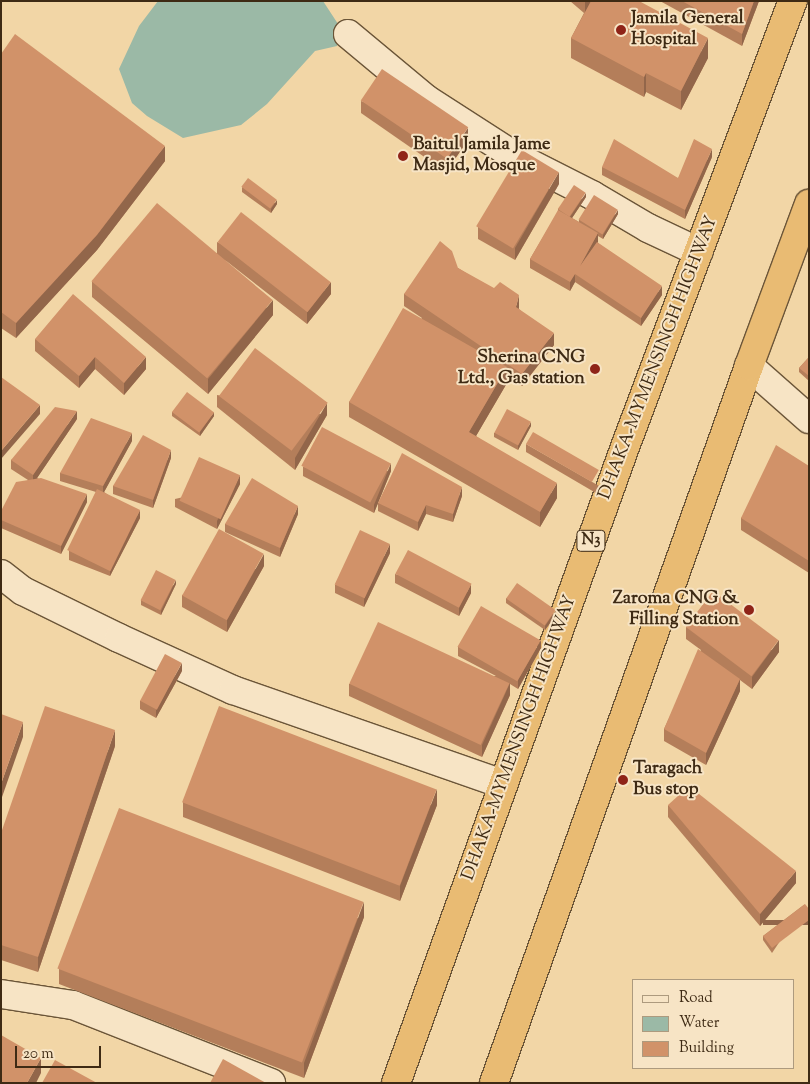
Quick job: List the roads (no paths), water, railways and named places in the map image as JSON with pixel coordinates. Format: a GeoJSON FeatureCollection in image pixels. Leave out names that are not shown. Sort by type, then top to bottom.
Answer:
{"type":"FeatureCollection","features":[{"type":"Feature","properties":{"kind":"highway","name":"DHAKA-MYMENSINGH HIGHWAY"},"geometry":{"type":"LineString","coordinates":[[396,1083],[625,447],[793,1]]}},
{"type":"Feature","properties":{"kind":"highway"},"geometry":{"type":"LineString","coordinates":[[494,1083],[749,366],[809,204]]}},
{"type":"Feature","properties":{"kind":"street"},"geometry":{"type":"LineString","coordinates":[[348,34],[426,99],[513,156],[592,195],[648,228],[699,252]]}},
{"type":"Feature","properties":{"kind":"street"},"geometry":{"type":"LineString","coordinates":[[749,366],[809,419]]}},
{"type":"Feature","properties":{"kind":"street"},"geometry":{"type":"LineString","coordinates":[[1,574],[23,591],[119,638],[233,690],[503,784]]}},
{"type":"Feature","properties":{"kind":"street"},"geometry":{"type":"LineString","coordinates":[[1,994],[73,1006],[271,1083]]}},
{"type":"Feature","properties":{"kind":"water"},"geometry":{"type":"Polygon","coordinates":[[[158,1],[323,1],[340,27],[337,46],[315,51],[267,104],[241,125],[183,138],[147,116],[132,103],[119,69],[139,26],[158,1]]]}},
{"type":"Feature","properties":{"kind":"place","name":"Jamila General Hospital"},"geometry":{"type":"Point","coordinates":[621,30]}},
{"type":"Feature","properties":{"kind":"place","name":"Baitul Jamila Jame Masjid, Mosque"},"geometry":{"type":"Point","coordinates":[403,156]}},
{"type":"Feature","properties":{"kind":"place","name":"Sherina CNG Ltd., Gas station"},"geometry":{"type":"Point","coordinates":[595,369]}},
{"type":"Feature","properties":{"kind":"place","name":"Zaroma CNG & Filling Station"},"geometry":{"type":"Point","coordinates":[749,610]}},
{"type":"Feature","properties":{"kind":"place","name":"Taragach Bus stop"},"geometry":{"type":"Point","coordinates":[623,780]}}]}
